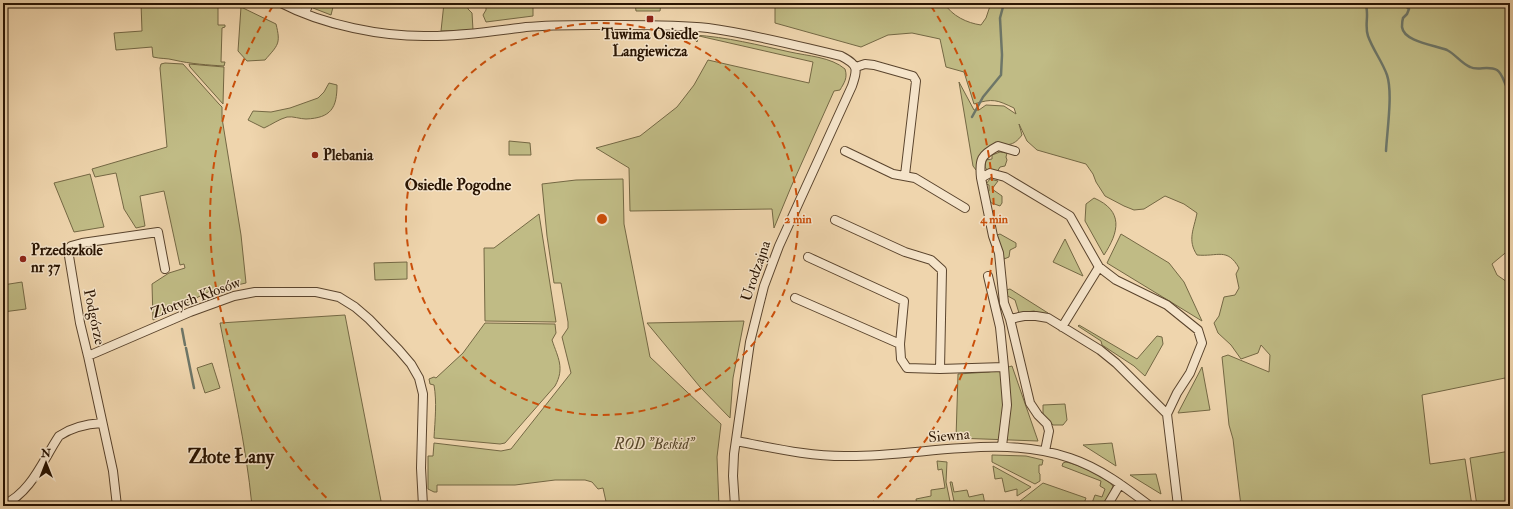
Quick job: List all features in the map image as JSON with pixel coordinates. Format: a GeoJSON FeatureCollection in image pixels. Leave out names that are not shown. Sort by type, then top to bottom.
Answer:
{"type":"FeatureCollection","features":[{"type":"Feature","properties":{"kind":"street"},"geometry":{"type":"LineString","coordinates":[[281,3],[293,6],[304,13],[369,31],[408,36],[453,35],[527,27],[623,25],[693,27],[754,36],[841,56],[853,64],[874,65],[913,76],[916,81],[905,175]]}},
{"type":"Feature","properties":{"kind":"street"},"geometry":{"type":"LineString","coordinates":[[304,13],[310,3]]}},
{"type":"Feature","properties":{"kind":"street","name":"Urodzajna"},"geometry":{"type":"LineString","coordinates":[[735,506],[733,472],[736,441],[750,342],[764,286],[779,246],[852,86],[856,75],[853,64]]}},
{"type":"Feature","properties":{"kind":"street"},"geometry":{"type":"LineString","coordinates":[[1015,151],[998,146],[986,153],[980,165],[981,178],[993,236],[999,253],[1004,303],[1010,319],[1030,403],[1038,415],[1047,424],[1049,432],[1046,451]]}},
{"type":"Feature","properties":{"kind":"street"},"geometry":{"type":"LineString","coordinates":[[845,152],[893,174],[915,178],[965,208]]}},
{"type":"Feature","properties":{"kind":"street"},"geometry":{"type":"LineString","coordinates":[[981,178],[990,173],[1005,177],[1070,216],[1099,267],[1116,280],[1167,305],[1198,330],[1202,343],[1190,373],[1177,393],[1167,414],[1178,506]]}},
{"type":"Feature","properties":{"kind":"street"},"geometry":{"type":"LineString","coordinates":[[835,220],[906,252],[931,260],[942,270],[940,369]]}},
{"type":"Feature","properties":{"kind":"street","name":"Podgórze"},"geometry":{"type":"LineString","coordinates":[[117,506],[113,471],[80,323],[68,250],[71,246],[90,242],[158,232],[165,269]]}},
{"type":"Feature","properties":{"kind":"street"},"geometry":{"type":"LineString","coordinates":[[808,258],[904,302],[900,344],[901,359],[908,368],[940,369],[1004,367]]}},
{"type":"Feature","properties":{"kind":"street"},"geometry":{"type":"LineString","coordinates":[[1062,327],[1099,267]]}},
{"type":"Feature","properties":{"kind":"street"},"geometry":{"type":"LineString","coordinates":[[988,276],[1000,327],[1004,367],[1007,406],[1002,446]]}},
{"type":"Feature","properties":{"kind":"street","name":"Złotych Kłosów"},"geometry":{"type":"LineString","coordinates":[[88,356],[190,312],[234,296],[255,292],[316,292],[339,297],[355,306],[391,341],[411,364],[419,378],[422,394],[421,468],[423,506]]}},
{"type":"Feature","properties":{"kind":"street"},"geometry":{"type":"LineString","coordinates":[[795,298],[900,344]]}},
{"type":"Feature","properties":{"kind":"street"},"geometry":{"type":"LineString","coordinates":[[1010,319],[1024,316],[1048,318],[1100,350],[1116,362],[1167,414]]}},
{"type":"Feature","properties":{"kind":"street"},"geometry":{"type":"LineString","coordinates":[[3,506],[13,500],[24,490],[59,436],[66,431],[83,425],[102,423]]}},
{"type":"Feature","properties":{"kind":"street","name":"Siewna"},"geometry":{"type":"LineString","coordinates":[[736,441],[824,455],[848,456],[880,456],[1002,446],[1046,451],[1070,458],[1097,469],[1150,506]]}},
{"type":"Feature","properties":{"kind":"street"},"geometry":{"type":"LineString","coordinates":[[1107,506],[1120,484]]}},
{"type":"Feature","properties":{"kind":"green space"},"geometry":{"type":"Polygon","coordinates":[[[141,3],[218,3],[218,25],[225,25],[225,27],[222,28],[221,62],[225,62],[224,66],[153,57],[152,47],[116,50],[114,33],[142,31],[141,3]]]}},
{"type":"Feature","properties":{"kind":"green space"},"geometry":{"type":"Polygon","coordinates":[[[313,3],[334,3],[331,15],[313,8],[313,3]]]}},
{"type":"Feature","properties":{"kind":"green space"},"geometry":{"type":"Polygon","coordinates":[[[444,3],[468,3],[468,9],[472,13],[473,30],[441,31],[444,3]]]}},
{"type":"Feature","properties":{"kind":"green space"},"geometry":{"type":"Polygon","coordinates":[[[486,3],[533,3],[533,16],[486,22],[483,15],[486,10],[486,3]]]}},
{"type":"Feature","properties":{"kind":"green space"},"geometry":{"type":"Polygon","coordinates":[[[635,3],[661,3],[660,11],[636,11],[635,3]]]}},
{"type":"Feature","properties":{"kind":"green space"},"geometry":{"type":"Polygon","coordinates":[[[775,3],[944,3],[951,12],[960,18],[970,23],[981,25],[986,18],[991,3],[1510,3],[1510,249],[1492,264],[1497,275],[1510,284],[1510,403],[1505,378],[1422,395],[1430,464],[1465,459],[1472,506],[1241,506],[1233,439],[1229,425],[1222,357],[1228,355],[1269,372],[1270,355],[1261,345],[1258,353],[1241,359],[1231,345],[1218,333],[1214,323],[1219,316],[1224,297],[1235,295],[1239,288],[1236,274],[1239,268],[1235,261],[1226,255],[1197,255],[1192,244],[1192,239],[1197,213],[1184,204],[1165,196],[1144,209],[1134,210],[1124,206],[1105,196],[1086,164],[1037,150],[1027,141],[1019,124],[1022,135],[1019,139],[1010,144],[994,144],[976,170],[973,166],[959,82],[974,110],[979,110],[986,105],[1004,106],[1016,114],[1014,108],[995,101],[986,101],[974,104],[964,72],[946,67],[940,39],[912,33],[888,35],[861,47],[775,23],[775,3]]]}},
{"type":"Feature","properties":{"kind":"green space"},"geometry":{"type":"Polygon","coordinates":[[[241,7],[276,24],[278,36],[277,44],[265,60],[247,61],[238,51],[241,7]]]}},
{"type":"Feature","properties":{"kind":"green space"},"geometry":{"type":"Polygon","coordinates":[[[694,35],[730,39],[826,59],[845,69],[846,78],[844,83],[840,90],[834,91],[774,228],[772,209],[630,211],[629,168],[596,148],[640,136],[677,107],[694,85],[708,60],[809,83],[813,62],[699,36],[697,42],[694,35]]]}},
{"type":"Feature","properties":{"kind":"green space"},"geometry":{"type":"Polygon","coordinates":[[[161,64],[183,64],[222,107],[222,118],[241,235],[246,283],[210,291],[153,320],[152,284],[169,273],[185,268],[184,264],[180,265],[164,191],[140,196],[145,226],[136,228],[124,209],[116,173],[95,177],[92,169],[167,147],[160,68],[161,64]]]}},
{"type":"Feature","properties":{"kind":"green space"},"geometry":{"type":"Polygon","coordinates":[[[189,64],[224,67],[223,104],[190,67],[189,64]]]}},
{"type":"Feature","properties":{"kind":"green space"},"geometry":{"type":"Polygon","coordinates":[[[329,83],[337,85],[337,93],[334,106],[327,114],[306,119],[287,117],[264,128],[248,120],[253,111],[271,112],[290,108],[318,98],[324,92],[329,83]]]}},
{"type":"Feature","properties":{"kind":"green space"},"geometry":{"type":"Polygon","coordinates":[[[509,141],[530,143],[531,155],[509,155],[509,141]]]}},
{"type":"Feature","properties":{"kind":"green space"},"geometry":{"type":"Polygon","coordinates":[[[1000,152],[1007,153],[1005,166],[1000,167],[997,172],[987,170],[985,167],[986,160],[992,159],[992,155],[1000,152]]]}},
{"type":"Feature","properties":{"kind":"green space"},"geometry":{"type":"Polygon","coordinates":[[[90,174],[104,227],[74,232],[54,183],[90,174]]]}},
{"type":"Feature","properties":{"kind":"green space","name":"ROD \"Beskid\""},"geometry":{"type":"Polygon","coordinates":[[[623,179],[624,224],[650,357],[721,424],[717,457],[719,506],[607,506],[603,488],[598,489],[592,482],[585,480],[555,480],[515,485],[437,485],[437,492],[428,489],[428,456],[433,456],[434,443],[501,451],[511,449],[571,373],[562,337],[568,328],[568,322],[561,283],[554,283],[547,236],[542,184],[576,180],[623,179]]]}},
{"type":"Feature","properties":{"kind":"green space"},"geometry":{"type":"Polygon","coordinates":[[[990,179],[998,181],[992,189],[1002,196],[1002,203],[1000,206],[989,202],[987,192],[989,191],[989,185],[986,184],[990,179]]]}},
{"type":"Feature","properties":{"kind":"green space"},"geometry":{"type":"Polygon","coordinates":[[[1094,198],[1104,203],[1110,209],[1116,223],[1113,238],[1104,255],[1085,221],[1086,204],[1094,198]]]}},
{"type":"Feature","properties":{"kind":"green space"},"geometry":{"type":"Polygon","coordinates":[[[539,214],[556,322],[485,321],[484,248],[494,248],[539,214]]]}},
{"type":"Feature","properties":{"kind":"green space"},"geometry":{"type":"Polygon","coordinates":[[[1000,234],[1016,243],[1016,247],[1010,250],[1009,257],[1004,259],[997,235],[1000,234]]]}},
{"type":"Feature","properties":{"kind":"green space"},"geometry":{"type":"Polygon","coordinates":[[[1121,234],[1169,263],[1184,282],[1202,321],[1107,263],[1121,234]]]}},
{"type":"Feature","properties":{"kind":"green space"},"geometry":{"type":"Polygon","coordinates":[[[1065,239],[1083,276],[1053,262],[1065,239]]]}},
{"type":"Feature","properties":{"kind":"green space"},"geometry":{"type":"Polygon","coordinates":[[[407,262],[407,279],[375,280],[374,263],[407,262]]]}},
{"type":"Feature","properties":{"kind":"green space"},"geometry":{"type":"Polygon","coordinates":[[[22,282],[26,309],[3,312],[3,285],[22,282]]]}},
{"type":"Feature","properties":{"kind":"green space"},"geometry":{"type":"Polygon","coordinates":[[[1010,289],[1048,313],[1049,317],[1034,311],[1019,313],[1015,300],[1006,295],[1006,290],[1010,289]]]}},
{"type":"Feature","properties":{"kind":"green space"},"geometry":{"type":"Polygon","coordinates":[[[345,315],[382,506],[252,506],[234,391],[220,323],[345,315]]]}},
{"type":"Feature","properties":{"kind":"green space"},"geometry":{"type":"Polygon","coordinates":[[[744,321],[733,378],[730,418],[700,387],[647,323],[744,321]]]}},
{"type":"Feature","properties":{"kind":"green space"},"geometry":{"type":"Polygon","coordinates":[[[485,323],[555,324],[556,333],[552,340],[560,363],[560,374],[558,380],[555,386],[505,443],[500,444],[434,438],[436,411],[435,391],[434,385],[430,384],[429,379],[434,377],[436,378],[463,353],[485,323]]]}},
{"type":"Feature","properties":{"kind":"green space"},"geometry":{"type":"Polygon","coordinates":[[[1079,325],[1137,359],[1157,336],[1162,337],[1163,344],[1145,376],[1134,366],[1102,345],[1101,341],[1078,326],[1079,325]]]}},
{"type":"Feature","properties":{"kind":"green space"},"geometry":{"type":"Polygon","coordinates":[[[212,363],[220,388],[205,393],[197,368],[212,363]]]}},
{"type":"Feature","properties":{"kind":"green space"},"geometry":{"type":"Polygon","coordinates":[[[1012,366],[1038,441],[956,438],[958,374],[989,372],[1012,366]]]}},
{"type":"Feature","properties":{"kind":"green space"},"geometry":{"type":"Polygon","coordinates":[[[1202,367],[1210,410],[1178,413],[1202,367]]]}},
{"type":"Feature","properties":{"kind":"green space"},"geometry":{"type":"Polygon","coordinates":[[[1065,404],[1067,420],[1063,425],[1053,425],[1043,414],[1043,405],[1065,404]]]}},
{"type":"Feature","properties":{"kind":"green space"},"geometry":{"type":"Polygon","coordinates":[[[1112,443],[1116,466],[1083,445],[1112,443]]]}},
{"type":"Feature","properties":{"kind":"green space"},"geometry":{"type":"Polygon","coordinates":[[[1510,451],[1510,506],[1477,506],[1470,458],[1510,451]]]}},
{"type":"Feature","properties":{"kind":"green space"},"geometry":{"type":"Polygon","coordinates":[[[992,455],[1026,456],[1043,460],[1042,465],[1039,465],[1040,481],[1035,484],[992,462],[992,455]]]}},
{"type":"Feature","properties":{"kind":"green space"},"geometry":{"type":"Polygon","coordinates":[[[937,461],[947,462],[946,482],[951,506],[917,506],[916,499],[931,496],[931,490],[945,488],[942,469],[938,470],[937,461]]]}},
{"type":"Feature","properties":{"kind":"green space"},"geometry":{"type":"Polygon","coordinates":[[[1066,462],[1091,471],[1113,486],[1109,496],[1102,506],[1092,503],[1095,495],[1102,497],[1105,489],[1100,486],[1101,481],[1062,466],[1063,463],[1066,462]]]}},
{"type":"Feature","properties":{"kind":"green space"},"geometry":{"type":"Polygon","coordinates":[[[993,466],[1031,487],[1017,496],[1017,489],[1005,492],[1002,478],[995,479],[993,466]]]}},
{"type":"Feature","properties":{"kind":"green space"},"geometry":{"type":"Polygon","coordinates":[[[1156,474],[1161,494],[1130,475],[1156,474]]]}},
{"type":"Feature","properties":{"kind":"green space"},"geometry":{"type":"Polygon","coordinates":[[[950,482],[952,482],[954,492],[967,490],[969,497],[983,494],[985,504],[998,502],[999,506],[955,506],[950,482]]]}},
{"type":"Feature","properties":{"kind":"green space"},"geometry":{"type":"Polygon","coordinates":[[[1043,483],[1086,498],[1083,506],[1021,506],[1020,501],[1043,483]]]}},
{"type":"Feature","properties":{"kind":"green space"},"geometry":{"type":"Polygon","coordinates":[[[538,502],[555,502],[556,505],[576,504],[576,506],[538,506],[538,502]]]}},
{"type":"Feature","properties":{"kind":"green space"},"geometry":{"type":"Polygon","coordinates":[[[458,503],[462,504],[463,506],[427,506],[427,504],[458,503]]]}},
{"type":"Feature","properties":{"kind":"waterway"},"geometry":{"type":"LineString","coordinates":[[972,117],[983,97],[1001,75],[1002,55],[1000,18],[1004,3]]}},
{"type":"Feature","properties":{"kind":"waterway"},"geometry":{"type":"LineString","coordinates":[[1365,3],[1367,11],[1368,36],[1385,70],[1389,83],[1390,102],[1386,151]]}},
{"type":"Feature","properties":{"kind":"waterway"},"geometry":{"type":"LineString","coordinates":[[1380,3],[1382,5],[1400,4],[1406,6],[1409,9],[1403,18],[1402,27],[1408,36],[1414,40],[1447,50],[1470,67],[1490,68],[1497,70],[1510,91]]}},
{"type":"Feature","properties":{"kind":"waterway"},"geometry":{"type":"LineString","coordinates":[[182,329],[185,345]]}},
{"type":"Feature","properties":{"kind":"waterway"},"geometry":{"type":"LineString","coordinates":[[186,348],[194,388]]}},
{"type":"Feature","properties":{"kind":"place","name":"Tuwima Osiedle Langiewicza"},"geometry":{"type":"Point","coordinates":[650,19]}},
{"type":"Feature","properties":{"kind":"place","name":"Plebania"},"geometry":{"type":"Point","coordinates":[315,155]}},
{"type":"Feature","properties":{"kind":"place","name":"Przedszkole nr 37"},"geometry":{"type":"Point","coordinates":[23,259]}},
{"type":"Feature","properties":{"kind":"district","name":"Osiedle Pogodne"},"geometry":{"type":"Point","coordinates":[458,185]}},
{"type":"Feature","properties":{"kind":"district","name":"Złote Łany"},"geometry":{"type":"Point","coordinates":[231,457]}}]}
